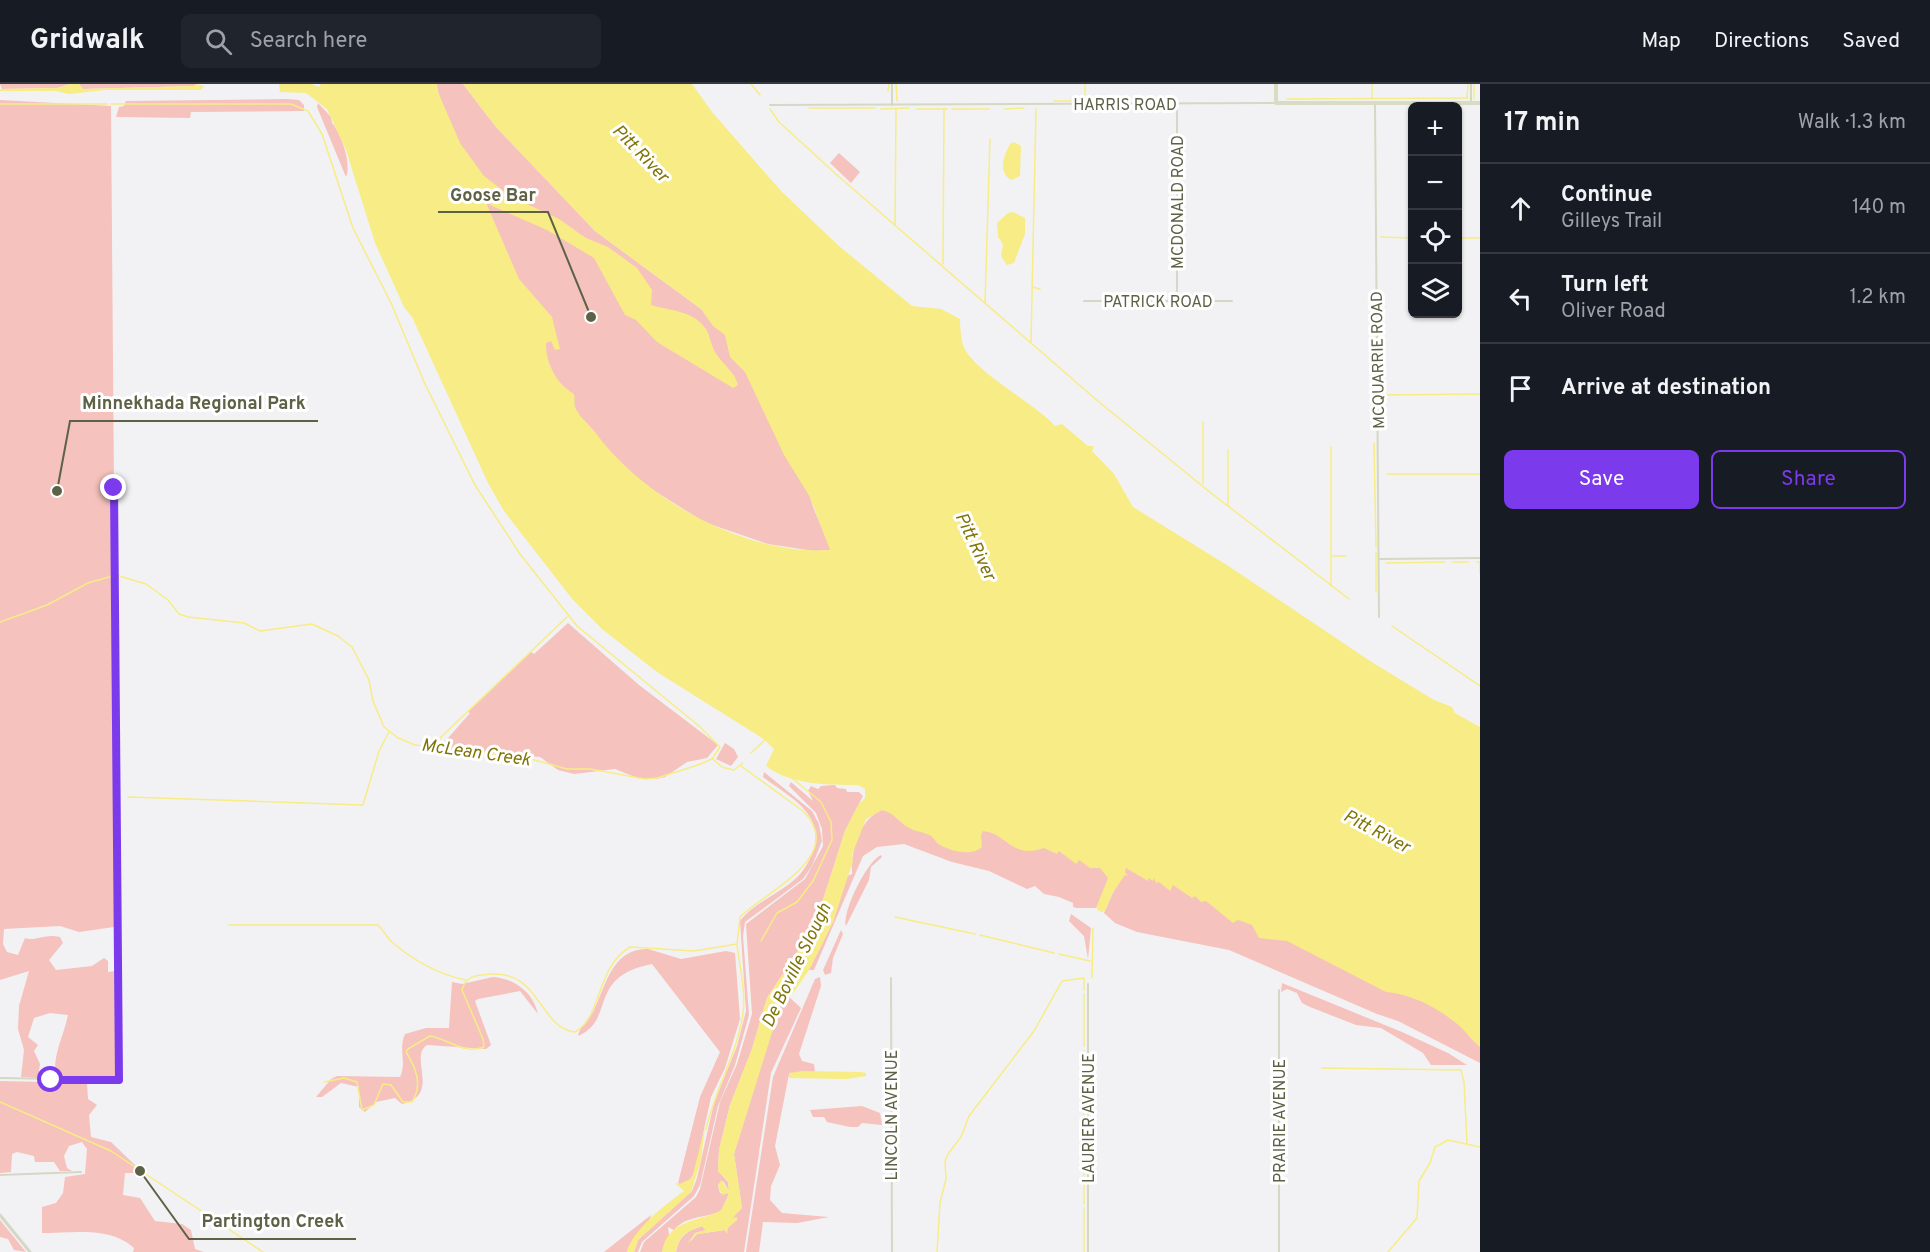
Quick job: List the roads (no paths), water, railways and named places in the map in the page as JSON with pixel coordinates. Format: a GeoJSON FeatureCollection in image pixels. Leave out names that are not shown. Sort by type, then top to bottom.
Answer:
{"type":"FeatureCollection","features":[{"type":"Feature","properties":{"kind":"main road"},"geometry":{"type":"LineString","coordinates":[[1276,84],[1276,103]]}},
{"type":"Feature","properties":{"kind":"main road","name":"HARRIS ROAD"},"geometry":{"type":"LineString","coordinates":[[1276,103],[1480,103]]}},
{"type":"Feature","properties":{"kind":"street"},"geometry":{"type":"LineString","coordinates":[[892,84],[892,105]]}},
{"type":"Feature","properties":{"kind":"street"},"geometry":{"type":"LineString","coordinates":[[1471,84],[1471,103]]}},
{"type":"Feature","properties":{"kind":"street","name":"HARRIS ROAD"},"geometry":{"type":"LineString","coordinates":[[770,105],[1276,103]]}},
{"type":"Feature","properties":{"kind":"street","name":"MCQUARRIE ROAD"},"geometry":{"type":"LineString","coordinates":[[1375,103],[1379,617]]}},
{"type":"Feature","properties":{"kind":"street","name":"MCDONALD ROAD"},"geometry":{"type":"LineString","coordinates":[[1177,104],[1177,300]]}},
{"type":"Feature","properties":{"kind":"street","name":"PATRICK ROAD"},"geometry":{"type":"LineString","coordinates":[[1084,301],[1232,302]]}},
{"type":"Feature","properties":{"kind":"street"},"geometry":{"type":"LineString","coordinates":[[0,1078],[119,1080],[114,488]]}},
{"type":"Feature","properties":{"kind":"street"},"geometry":{"type":"LineString","coordinates":[[1379,559],[1480,558]]}},
{"type":"Feature","properties":{"kind":"street","name":"LINCOLN AVENUE"},"geometry":{"type":"LineString","coordinates":[[891,978],[892,1252]]}},
{"type":"Feature","properties":{"kind":"street","name":"LAURIER AVENUE"},"geometry":{"type":"LineString","coordinates":[[1088,984],[1088,1252]]}},
{"type":"Feature","properties":{"kind":"street","name":"PRAIRIE AVENUE"},"geometry":{"type":"LineString","coordinates":[[1279,1252],[1280,990]]}},
{"type":"Feature","properties":{"kind":"street"},"geometry":{"type":"LineString","coordinates":[[0,1174],[81,1172]]}},
{"type":"Feature","properties":{"kind":"street"},"geometry":{"type":"LineString","coordinates":[[0,1215],[30,1252]]}},
{"type":"Feature","properties":{"kind":"water"},"geometry":{"type":"Polygon","coordinates":[[[79,84],[83,89],[194,86],[196,84],[204,86],[201,90],[105,90],[69,94],[56,91],[0,91],[0,89],[57,88],[79,84]]]}},
{"type":"Feature","properties":{"kind":"water"},"geometry":{"type":"Polygon","coordinates":[[[279,84],[311,84],[319,87],[321,84],[437,84],[438,92],[460,143],[484,176],[510,196],[559,219],[586,238],[608,247],[637,268],[652,290],[651,305],[681,312],[701,323],[708,332],[715,352],[732,373],[738,385],[733,388],[657,342],[636,320],[625,315],[594,258],[547,230],[492,206],[484,198],[519,279],[552,317],[560,349],[555,350],[551,341],[546,343],[550,366],[557,379],[574,394],[575,407],[582,417],[616,457],[641,480],[699,518],[732,533],[765,544],[798,549],[830,550],[810,497],[784,455],[745,372],[730,357],[725,335],[713,326],[701,309],[595,231],[496,127],[463,84],[692,84],[712,112],[781,191],[839,246],[912,306],[941,309],[960,319],[963,345],[979,366],[1034,407],[1055,426],[1062,424],[1088,446],[1094,446],[1092,451],[1114,474],[1133,507],[1230,567],[1370,661],[1434,700],[1452,707],[1455,713],[1480,727],[1480,1047],[1456,1023],[1432,1007],[1405,995],[1386,992],[1287,941],[1259,938],[1252,925],[1238,920],[1233,923],[1206,901],[1201,902],[1195,896],[1192,898],[1173,885],[1170,891],[1159,882],[1156,883],[1154,878],[1153,881],[1149,878],[1148,881],[1126,868],[1125,872],[1128,876],[1125,875],[1112,894],[1105,911],[1101,912],[1096,908],[1108,878],[1100,868],[1090,868],[1079,860],[1076,864],[1059,851],[1057,854],[1044,848],[1031,851],[1018,849],[996,835],[983,831],[982,847],[978,850],[966,852],[953,850],[937,843],[929,835],[905,826],[890,813],[882,810],[866,819],[852,855],[853,861],[833,922],[809,970],[792,995],[783,996],[734,1154],[742,1208],[732,1218],[737,1217],[737,1220],[728,1228],[727,1234],[725,1230],[697,1234],[687,1244],[695,1233],[706,1230],[701,1226],[684,1235],[676,1252],[662,1252],[665,1242],[676,1228],[720,1211],[727,1200],[729,1193],[722,1195],[718,1185],[721,1180],[729,1191],[728,1181],[718,1171],[719,1150],[730,1105],[752,1049],[767,998],[796,954],[821,906],[845,831],[858,805],[865,798],[865,789],[858,785],[810,783],[786,777],[766,766],[774,749],[765,740],[657,672],[602,629],[573,600],[504,511],[488,483],[412,317],[404,307],[375,243],[346,150],[327,109],[306,93],[280,92],[279,84]]]}},
{"type":"Feature","properties":{"kind":"water"},"geometry":{"type":"Polygon","coordinates":[[[1014,142],[1021,146],[1020,176],[1011,180],[1004,172],[1003,163],[1010,144],[1014,142]]]}},
{"type":"Feature","properties":{"kind":"water"},"geometry":{"type":"Polygon","coordinates":[[[1013,212],[1025,218],[1025,234],[1014,263],[1007,265],[1001,256],[1003,244],[998,237],[997,223],[1008,213],[1013,212]]]}},
{"type":"Feature","properties":{"kind":"water"},"geometry":{"type":"Polygon","coordinates":[[[803,1071],[861,1072],[866,1073],[866,1076],[847,1079],[789,1078],[789,1073],[803,1071]]]}},
{"type":"Feature","properties":{"kind":"water"},"geometry":{"type":"Polygon","coordinates":[[[705,1127],[701,1160],[691,1192],[638,1240],[634,1252],[627,1252],[642,1226],[684,1191],[675,1183],[680,1184],[692,1178],[705,1127]]]}},
{"type":"Feature","properties":{"kind":"waterway"},"geometry":{"type":"LineString","coordinates":[[751,84],[760,95]]}},
{"type":"Feature","properties":{"kind":"waterway"},"geometry":{"type":"LineString","coordinates":[[888,91],[889,84]]}},
{"type":"Feature","properties":{"kind":"waterway"},"geometry":{"type":"LineString","coordinates":[[896,84],[897,101]]}},
{"type":"Feature","properties":{"kind":"waterway"},"geometry":{"type":"LineString","coordinates":[[1085,84],[1085,101]]}},
{"type":"Feature","properties":{"kind":"waterway"},"geometry":{"type":"LineString","coordinates":[[1372,84],[1372,98]]}},
{"type":"Feature","properties":{"kind":"waterway"},"geometry":{"type":"LineString","coordinates":[[1467,98],[1468,84]]}},
{"type":"Feature","properties":{"kind":"waterway"},"geometry":{"type":"LineString","coordinates":[[1474,84],[1474,99]]}},
{"type":"Feature","properties":{"kind":"waterway"},"geometry":{"type":"LineString","coordinates":[[1287,99],[1468,98]]}},
{"type":"Feature","properties":{"kind":"waterway"},"geometry":{"type":"LineString","coordinates":[[1054,101],[1086,101]]}},
{"type":"Feature","properties":{"kind":"waterway"},"geometry":{"type":"LineString","coordinates":[[0,104],[107,104]]}},
{"type":"Feature","properties":{"kind":"waterway"},"geometry":{"type":"LineString","coordinates":[[0,622],[47,605],[88,583],[116,575],[146,584],[168,600],[179,614],[188,617],[244,623],[260,631],[312,624],[338,636],[352,647],[369,680],[373,701],[384,727],[398,738],[415,745],[527,758],[567,769],[590,769],[645,779],[657,778],[698,765],[712,759],[720,747],[699,726],[577,626],[520,554],[475,485],[425,384],[391,303],[353,228],[322,134],[308,111],[291,104],[111,104]]}},
{"type":"Feature","properties":{"kind":"waterway"},"geometry":{"type":"LineString","coordinates":[[809,108],[875,108]]}},
{"type":"Feature","properties":{"kind":"waterway"},"geometry":{"type":"LineString","coordinates":[[881,109],[909,108]]}},
{"type":"Feature","properties":{"kind":"waterway"},"geometry":{"type":"LineString","coordinates":[[1005,109],[1024,108]]}},
{"type":"Feature","properties":{"kind":"waterway"},"geometry":{"type":"LineString","coordinates":[[770,109],[779,122],[837,175],[1099,402],[1211,493],[1349,599]]}},
{"type":"Feature","properties":{"kind":"waterway"},"geometry":{"type":"LineString","coordinates":[[895,225],[896,109]]}},
{"type":"Feature","properties":{"kind":"waterway"},"geometry":{"type":"LineString","coordinates":[[916,109],[947,109]]}},
{"type":"Feature","properties":{"kind":"waterway"},"geometry":{"type":"LineString","coordinates":[[943,264],[944,109]]}},
{"type":"Feature","properties":{"kind":"waterway"},"geometry":{"type":"LineString","coordinates":[[952,109],[989,109]]}},
{"type":"Feature","properties":{"kind":"waterway"},"geometry":{"type":"LineString","coordinates":[[1031,342],[1036,109]]}},
{"type":"Feature","properties":{"kind":"waterway"},"geometry":{"type":"LineString","coordinates":[[985,303],[990,139]]}},
{"type":"Feature","properties":{"kind":"waterway"},"geometry":{"type":"LineString","coordinates":[[1381,237],[1408,238]]}},
{"type":"Feature","properties":{"kind":"waterway"},"geometry":{"type":"LineString","coordinates":[[1462,238],[1480,238]]}},
{"type":"Feature","properties":{"kind":"waterway"},"geometry":{"type":"LineString","coordinates":[[1032,287],[1040,289]]}},
{"type":"Feature","properties":{"kind":"waterway"},"geometry":{"type":"LineString","coordinates":[[1381,395],[1480,394]]}},
{"type":"Feature","properties":{"kind":"waterway"},"geometry":{"type":"LineString","coordinates":[[1203,422],[1203,484]]}},
{"type":"Feature","properties":{"kind":"waterway"},"geometry":{"type":"LineString","coordinates":[[1374,443],[1376,547]]}},
{"type":"Feature","properties":{"kind":"waterway"},"geometry":{"type":"LineString","coordinates":[[1331,447],[1331,586]]}},
{"type":"Feature","properties":{"kind":"waterway"},"geometry":{"type":"LineString","coordinates":[[1228,450],[1228,506]]}},
{"type":"Feature","properties":{"kind":"waterway"},"geometry":{"type":"LineString","coordinates":[[1387,474],[1480,474]]}},
{"type":"Feature","properties":{"kind":"waterway"},"geometry":{"type":"LineString","coordinates":[[1376,552],[1376,592]]}},
{"type":"Feature","properties":{"kind":"waterway"},"geometry":{"type":"LineString","coordinates":[[1333,556],[1346,556]]}},
{"type":"Feature","properties":{"kind":"waterway"},"geometry":{"type":"LineString","coordinates":[[1386,563],[1445,562]]}},
{"type":"Feature","properties":{"kind":"waterway"},"geometry":{"type":"LineString","coordinates":[[1453,562],[1468,562]]}},
{"type":"Feature","properties":{"kind":"waterway"},"geometry":{"type":"LineString","coordinates":[[1477,562],[1480,562],[1480,574]]}},
{"type":"Feature","properties":{"kind":"waterway"},"geometry":{"type":"LineString","coordinates":[[437,749],[440,738],[567,617]]}},
{"type":"Feature","properties":{"kind":"waterway"},"geometry":{"type":"LineString","coordinates":[[1392,626],[1480,686]]}},
{"type":"Feature","properties":{"kind":"waterway"},"geometry":{"type":"LineString","coordinates":[[128,797],[363,805],[379,751],[389,732]]}},
{"type":"Feature","properties":{"kind":"waterway","name":"McLean Creek"},"geometry":{"type":"LineString","coordinates":[[751,753],[766,739]]}},
{"type":"Feature","properties":{"kind":"waterway","name":"McLean Creek"},"geometry":{"type":"LineString","coordinates":[[713,759],[722,767],[734,770],[743,763]]}},
{"type":"Feature","properties":{"kind":"waterway"},"geometry":{"type":"LineString","coordinates":[[324,1082],[344,1078],[357,1082],[362,1110],[374,1105],[383,1084],[391,1085],[403,1102],[412,1102],[418,1083],[413,1064],[406,1052],[408,1049],[430,1036],[463,1048],[484,1047],[483,1039],[462,990],[467,981],[475,976],[502,974],[516,979],[528,987],[552,1020],[562,1028],[575,1032],[590,1016],[611,967],[630,947],[694,951],[737,944],[740,917],[797,872],[809,858],[816,843],[814,827],[803,811],[741,766]]}},
{"type":"Feature","properties":{"kind":"waterway"},"geometry":{"type":"LineString","coordinates":[[761,941],[777,913],[797,902],[813,881],[832,840],[831,822],[821,802],[792,778]]}},
{"type":"Feature","properties":{"kind":"waterway"},"geometry":{"type":"LineString","coordinates":[[895,917],[975,934]]}},
{"type":"Feature","properties":{"kind":"waterway"},"geometry":{"type":"LineString","coordinates":[[229,925],[378,925],[391,941],[409,955],[427,966],[465,980]]}},
{"type":"Feature","properties":{"kind":"waterway"},"geometry":{"type":"LineString","coordinates":[[1092,978],[1093,928]]}},
{"type":"Feature","properties":{"kind":"waterway"},"geometry":{"type":"LineString","coordinates":[[980,935],[1054,953]]}},
{"type":"Feature","properties":{"kind":"waterway"},"geometry":{"type":"LineString","coordinates":[[706,1129],[736,1043],[743,1014],[743,989],[737,945]]}},
{"type":"Feature","properties":{"kind":"waterway"},"geometry":{"type":"LineString","coordinates":[[1059,954],[1090,961]]}},
{"type":"Feature","properties":{"kind":"waterway"},"geometry":{"type":"LineString","coordinates":[[937,1252],[940,1203],[946,1179],[945,1161],[961,1137],[969,1116],[1034,1031],[1062,981],[1084,978],[1084,990]]}},
{"type":"Feature","properties":{"kind":"waterway"},"geometry":{"type":"LineString","coordinates":[[1084,994],[1084,1046]]}},
{"type":"Feature","properties":{"kind":"waterway"},"geometry":{"type":"LineString","coordinates":[[1084,1051],[1084,1093]]}},
{"type":"Feature","properties":{"kind":"waterway"},"geometry":{"type":"LineString","coordinates":[[1322,1068],[1461,1070],[1464,1082],[1467,1144]]}},
{"type":"Feature","properties":{"kind":"waterway"},"geometry":{"type":"LineString","coordinates":[[1084,1098],[1084,1130]]}},
{"type":"Feature","properties":{"kind":"waterway"},"geometry":{"type":"LineString","coordinates":[[0,1102],[111,1151],[263,1252]]}},
{"type":"Feature","properties":{"kind":"waterway"},"geometry":{"type":"LineString","coordinates":[[1084,1134],[1084,1154]]}},
{"type":"Feature","properties":{"kind":"waterway"},"geometry":{"type":"LineString","coordinates":[[1388,1252],[1417,1218],[1419,1181],[1430,1163],[1435,1147],[1448,1140],[1480,1147]]}},
{"type":"Feature","properties":{"kind":"waterway"},"geometry":{"type":"LineString","coordinates":[[1084,1156],[1084,1176]]}},
{"type":"Feature","properties":{"kind":"waterway"},"geometry":{"type":"LineString","coordinates":[[1084,1180],[1084,1204]]}},
{"type":"Feature","properties":{"kind":"waterway"},"geometry":{"type":"LineString","coordinates":[[1084,1208],[1084,1228]]}},
{"type":"Feature","properties":{"kind":"waterway"},"geometry":{"type":"LineString","coordinates":[[1084,1230],[1084,1252]]}},
{"type":"Feature","properties":{"kind":"place","name":"Goose Bar"},"geometry":{"type":"Point","coordinates":[591,317]}},
{"type":"Feature","properties":{"kind":"place","name":"Minnekhada Regional Park"},"geometry":{"type":"Point","coordinates":[57,491]}},
{"type":"Feature","properties":{"kind":"place","name":"Partington Creek"},"geometry":{"type":"Point","coordinates":[140,1171]}},
{"type":"Feature","properties":{"kind":"water label","name":"Pitt River"},"geometry":{"type":"Point","coordinates":[641,153]}},
{"type":"Feature","properties":{"kind":"water label","name":"Pitt River"},"geometry":{"type":"Point","coordinates":[976,546]}},
{"type":"Feature","properties":{"kind":"water label","name":"Pitt River"},"geometry":{"type":"Point","coordinates":[1377,831]}},
{"type":"Feature","properties":{"kind":"water label","name":"De Boville Slough"},"geometry":{"type":"Point","coordinates":[796,965]}}]}
